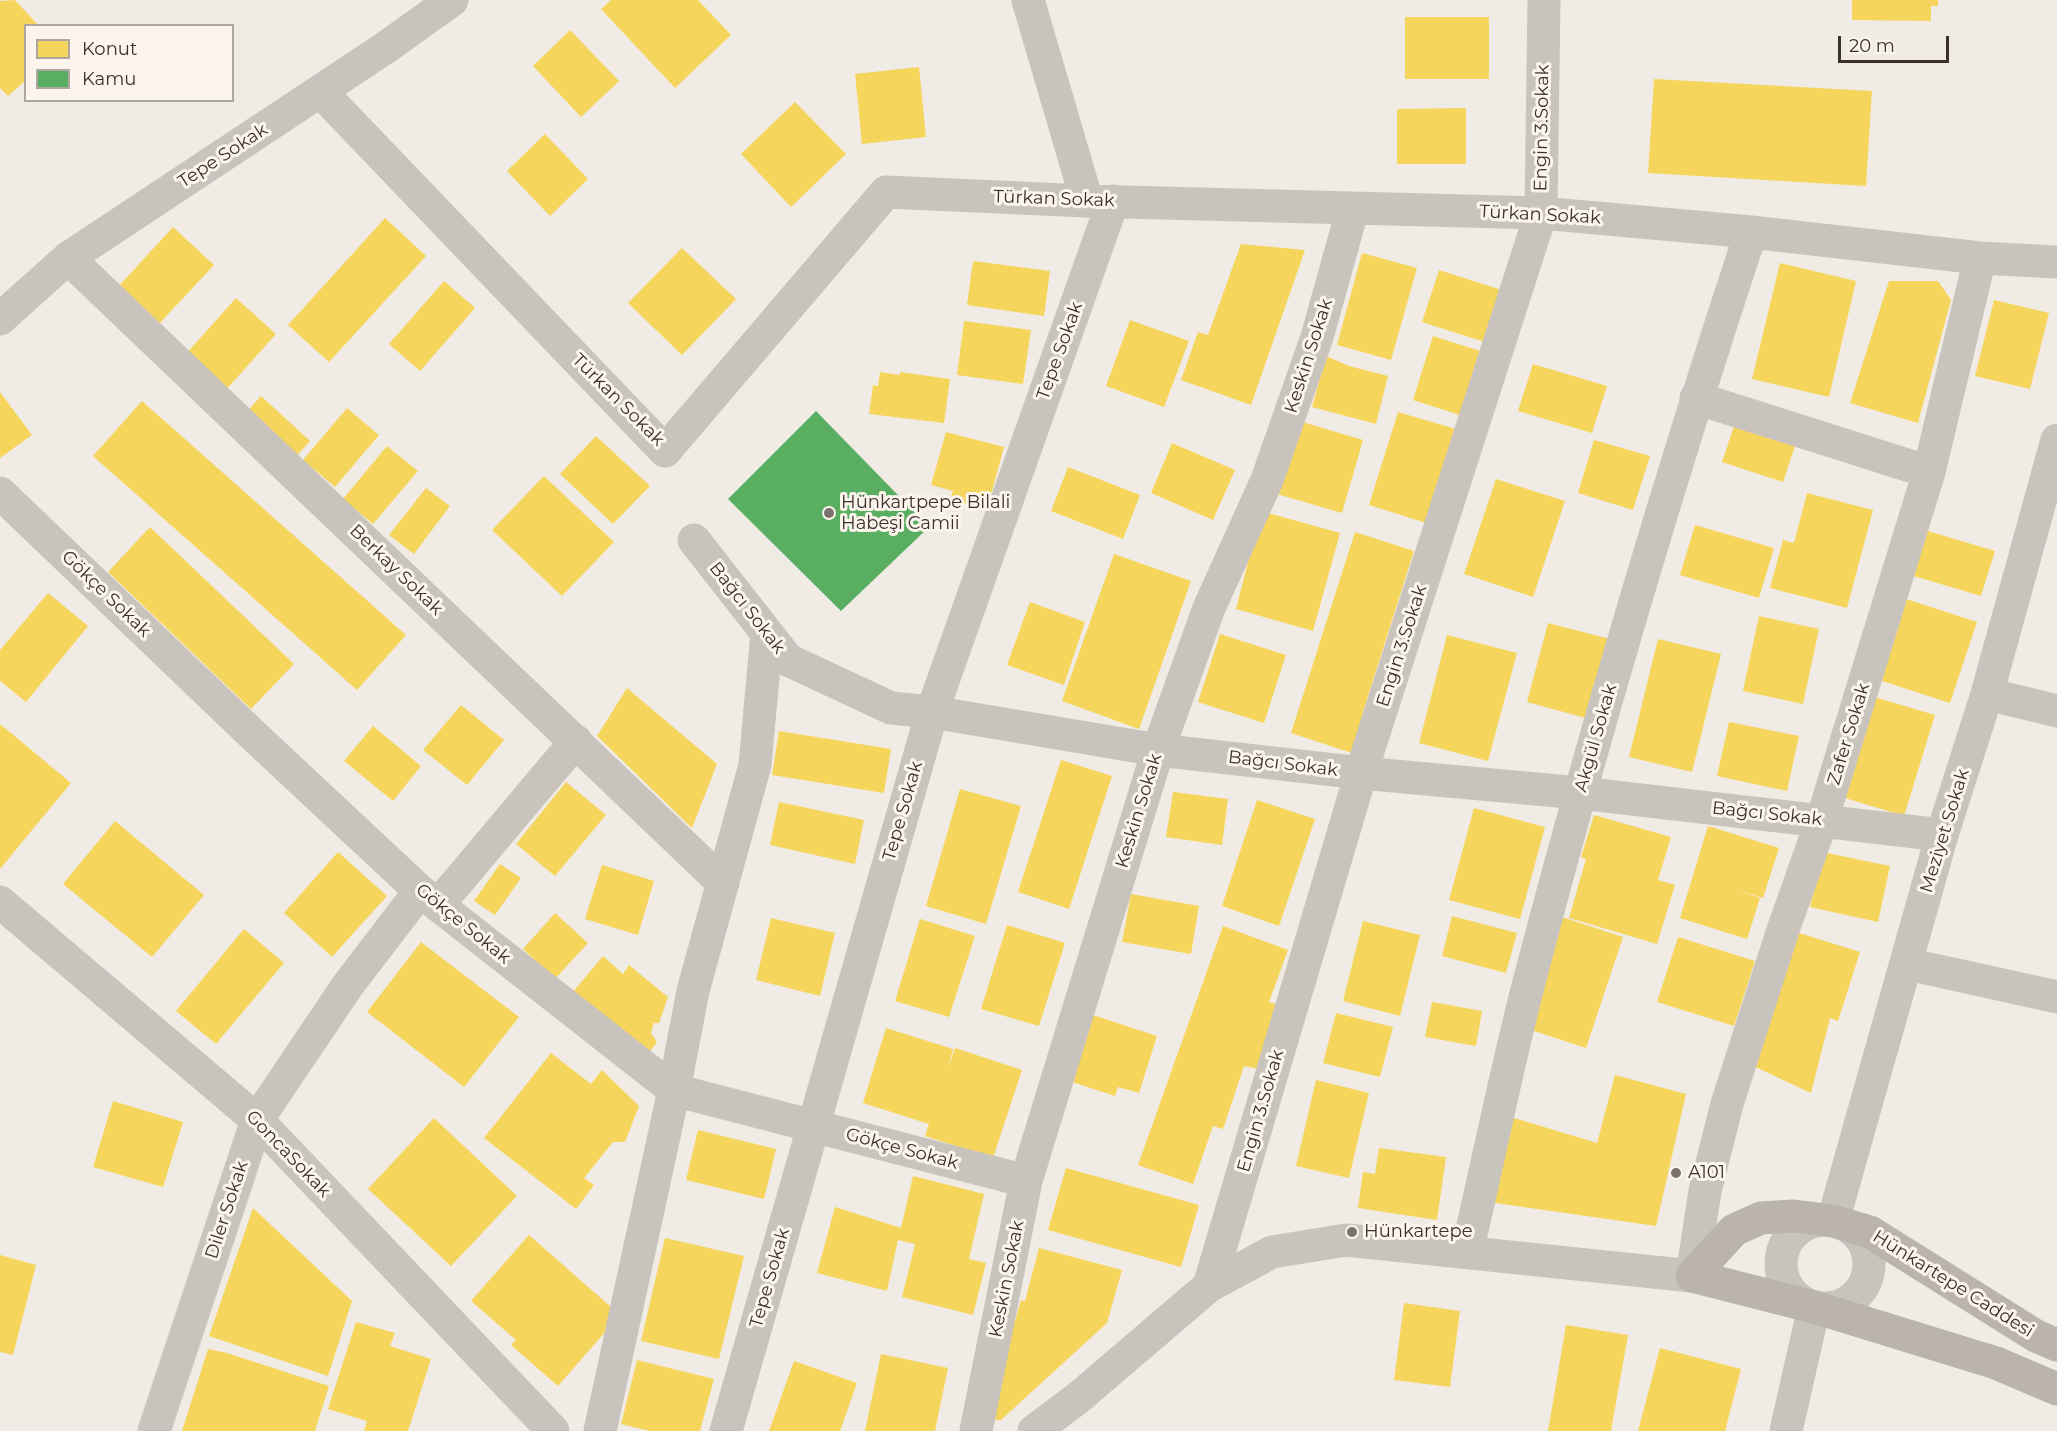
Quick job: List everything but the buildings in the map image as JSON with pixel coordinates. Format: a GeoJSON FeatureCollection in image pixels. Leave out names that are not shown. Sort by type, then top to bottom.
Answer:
{"type":"FeatureCollection","features":[{"type":"Feature","properties":{"kind":"main road","name":"Hünkartepe Caddesi"},"geometry":{"type":"LineString","coordinates":[[1692,1276],[1734,1230],[1761,1218],[1794,1216],[1833,1221],[1870,1232],[2036,1336],[2057,1345]]}},
{"type":"Feature","properties":{"kind":"main road"},"geometry":{"type":"LineString","coordinates":[[1692,1276],[1814,1307],[1996,1363],[2057,1389]]}},
{"type":"Feature","properties":{"kind":"street","name":"Tepe Sokak"},"geometry":{"type":"LineString","coordinates":[[0,319],[68,258],[321,92],[452,0]]}},
{"type":"Feature","properties":{"kind":"street"},"geometry":{"type":"LineString","coordinates":[[1028,0],[1100,201]]}},
{"type":"Feature","properties":{"kind":"street","name":"Engin 3.Sokak"},"geometry":{"type":"LineString","coordinates":[[1209,1286],[1361,773],[1541,213],[1544,0]]}},
{"type":"Feature","properties":{"kind":"street","name":"Türkan Sokak"},"geometry":{"type":"LineString","coordinates":[[321,92],[665,451],[886,192],[1100,201],[1541,213],[1751,232],[1980,258],[2057,262]]}},
{"type":"Feature","properties":{"kind":"street","name":"Tepe Sokak"},"geometry":{"type":"LineString","coordinates":[[726,1431],[932,712],[1100,201]]}},
{"type":"Feature","properties":{"kind":"street","name":"Keskin Sokak"},"geometry":{"type":"LineString","coordinates":[[976,1431],[1026,1181],[1158,750],[1209,608],[1267,480],[1317,337],[1353,207]]}},
{"type":"Feature","properties":{"kind":"street","name":"Akgül Sokak"},"geometry":{"type":"LineString","coordinates":[[1467,1252],[1528,986],[1580,793],[1696,398],[1751,232]]}},
{"type":"Feature","properties":{"kind":"street","name":"Berkay Sokak"},"geometry":{"type":"LineString","coordinates":[[68,258],[723,882]]}},
{"type":"Feature","properties":{"kind":"street","name":"Zafer Sokak"},"geometry":{"type":"LineString","coordinates":[[1692,1276],[1706,1191],[1727,1104],[1783,930],[1822,820],[1929,472],[1980,258]]}},
{"type":"Feature","properties":{"kind":"street"},"geometry":{"type":"LineString","coordinates":[[1696,398],[1929,472]]}},
{"type":"Feature","properties":{"kind":"street","name":"Meziyet Sokak"},"geometry":{"type":"LineString","coordinates":[[1833,1221],[1942,835],[1987,694],[2057,440]]}},
{"type":"Feature","properties":{"kind":"street","name":"Gökçe Sokak"},"geometry":{"type":"LineString","coordinates":[[0,493],[254,736],[429,898],[674,1090],[1026,1181]]}},
{"type":"Feature","properties":{"kind":"street","name":"Bağcı Sokak"},"geometry":{"type":"LineString","coordinates":[[694,540],[788,660],[891,708],[932,712],[1158,750],[1361,773],[1580,793],[1942,835]]}},
{"type":"Feature","properties":{"kind":"street"},"geometry":{"type":"LineString","coordinates":[[600,1431],[674,1090],[693,991],[755,765],[767,633]]}},
{"type":"Feature","properties":{"kind":"street"},"geometry":{"type":"LineString","coordinates":[[1987,694],[2057,711]]}},
{"type":"Feature","properties":{"kind":"street","name":"Diler Sokak"},"geometry":{"type":"LineString","coordinates":[[154,1431],[257,1120],[348,985],[576,741]]}},
{"type":"Feature","properties":{"kind":"street","name":"GoncaSokak"},"geometry":{"type":"LineString","coordinates":[[0,902],[257,1120],[553,1431]]}},
{"type":"Feature","properties":{"kind":"street"},"geometry":{"type":"LineString","coordinates":[[1907,964],[2057,996]]}},
{"type":"Feature","properties":{"kind":"street"},"geometry":{"type":"LineString","coordinates":[[1820,1220],[1833,1221],[1847,1226],[1857,1234],[1865,1246],[1869,1259],[1868,1273],[1854,1297],[1842,1305],[1828,1308],[1814,1307],[1802,1302],[1791,1293],[1784,1281],[1781,1256],[1786,1242],[1795,1232],[1807,1224],[1820,1220]]}},
{"type":"Feature","properties":{"kind":"street"},"geometry":{"type":"LineString","coordinates":[[1034,1431],[1078,1398],[1209,1286],[1272,1252],[1346,1240],[1692,1276]]}},
{"type":"Feature","properties":{"kind":"street"},"geometry":{"type":"LineString","coordinates":[[1786,1431],[1814,1307]]}},
{"type":"Feature","properties":{"kind":"place","name":"Hünkartpepe Bilali Habeşi Camii"},"geometry":{"type":"Point","coordinates":[829,513]}},
{"type":"Feature","properties":{"kind":"place","name":"A101"},"geometry":{"type":"Point","coordinates":[1676,1173]}},
{"type":"Feature","properties":{"kind":"place","name":"Hünkartepe"},"geometry":{"type":"Point","coordinates":[1352,1232]}}]}
